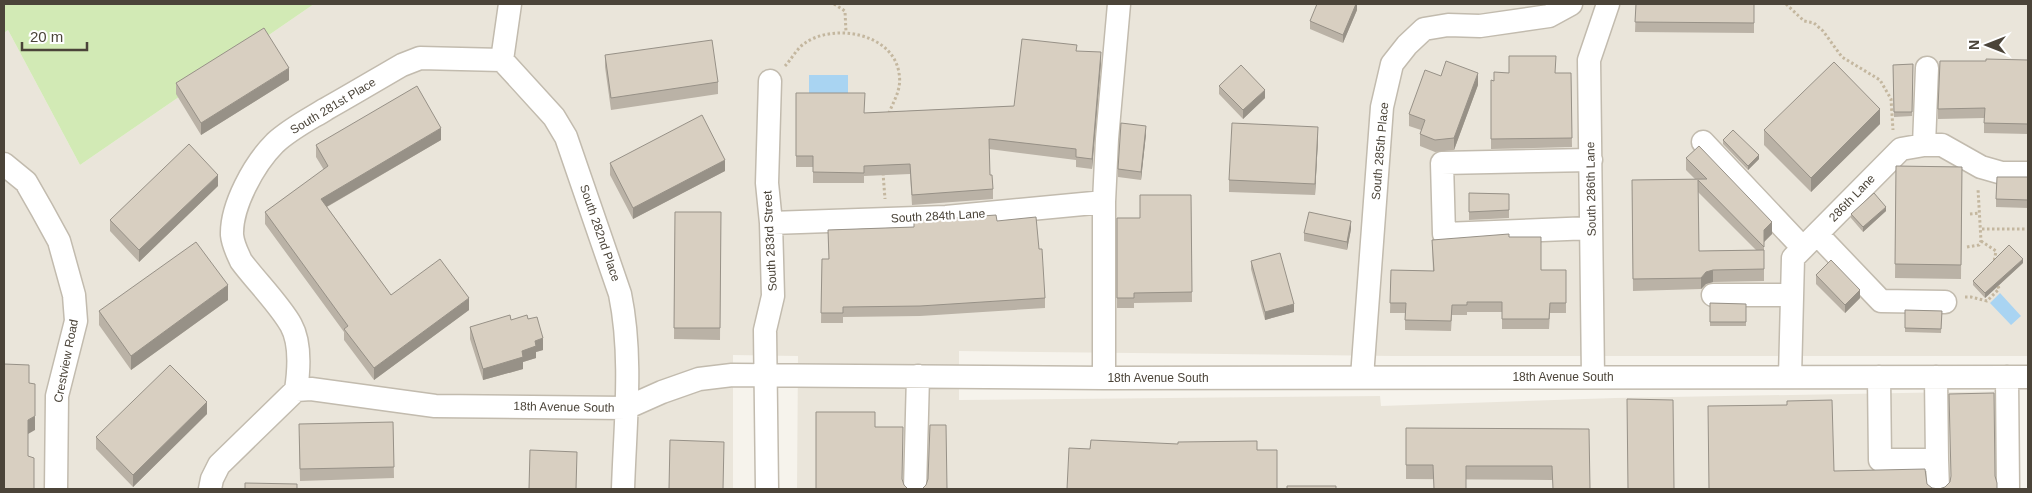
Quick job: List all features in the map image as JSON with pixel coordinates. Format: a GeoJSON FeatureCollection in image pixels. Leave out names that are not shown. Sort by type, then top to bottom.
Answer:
{"type":"FeatureCollection","features":[{"type":"Feature","properties":{"kind":"street"},"geometry":{"type":"LineString","coordinates":[[502,60],[510,4]]}},
{"type":"Feature","properties":{"kind":"street"},"geometry":{"type":"LineString","coordinates":[[1104,378],[1104,202],[1107,139],[1119,4]]}},
{"type":"Feature","properties":{"kind":"street","name":"South 285th Place"},"geometry":{"type":"LineString","coordinates":[[1362,377],[1382,107],[1392,64],[1407,45],[1424,29],[1448,25],[1480,26],[1549,16],[1571,4]]}},
{"type":"Feature","properties":{"kind":"street","name":"South 286th Lane"},"geometry":{"type":"LineString","coordinates":[[1593,377],[1589,60],[1608,4]]}},
{"type":"Feature","properties":{"kind":"street","name":"South 281st Place"},"geometry":{"type":"LineString","coordinates":[[296,390],[298,361],[295,334],[291,324],[240,260],[232,236],[233,222],[248,180],[274,144],[291,130],[402,65],[420,58],[502,60]]}},
{"type":"Feature","properties":{"kind":"street","name":"South 282nd Place"},"geometry":{"type":"LineString","coordinates":[[502,60],[554,117],[572,151],[620,294],[625,323],[626,408],[623,489]]}},
{"type":"Feature","properties":{"kind":"street"},"geometry":{"type":"LineString","coordinates":[[1924,145],[1926,68]]}},
{"type":"Feature","properties":{"kind":"street","name":"South 283rd Street"},"geometry":{"type":"LineString","coordinates":[[767,489],[765,330],[773,296],[771,223],[766,183],[770,81]]}},
{"type":"Feature","properties":{"kind":"street"},"geometry":{"type":"LineString","coordinates":[[1703,142],[1810,241],[1881,301],[1945,302]]}},
{"type":"Feature","properties":{"kind":"street","name":"286th Lane"},"geometry":{"type":"LineString","coordinates":[[1790,377],[1792,258],[1901,149],[1924,145],[1942,146],[1981,168],[2002,173],[2028,174]]}},
{"type":"Feature","properties":{"kind":"street"},"geometry":{"type":"LineString","coordinates":[[1591,160],[1442,163],[1444,234],[1592,228]]}},
{"type":"Feature","properties":{"kind":"street","name":"Crestview Road"},"geometry":{"type":"LineString","coordinates":[[4,164],[26,182],[59,241],[74,295],[76,322],[57,396],[56,489]]}},
{"type":"Feature","properties":{"kind":"street","name":"South 284th Lane"},"geometry":{"type":"LineString","coordinates":[[771,223],[946,218],[1104,202]]}},
{"type":"Feature","properties":{"kind":"street"},"geometry":{"type":"LineString","coordinates":[[1712,295],[1792,295]]}},
{"type":"Feature","properties":{"kind":"street","name":"18th Avenue South"},"geometry":{"type":"LineString","coordinates":[[296,390],[311,389],[435,406],[626,408],[662,392],[699,379],[732,375],[1104,378],[2018,377]]}},
{"type":"Feature","properties":{"kind":"street"},"geometry":{"type":"LineString","coordinates":[[915,489],[918,376]]}},
{"type":"Feature","properties":{"kind":"street"},"geometry":{"type":"LineString","coordinates":[[1879,377],[1880,460],[1937,460]]}},
{"type":"Feature","properties":{"kind":"street"},"geometry":{"type":"LineString","coordinates":[[1936,377],[1938,489]]}},
{"type":"Feature","properties":{"kind":"street"},"geometry":{"type":"LineString","coordinates":[[2008,489],[2018,377]]}},
{"type":"Feature","properties":{"kind":"street"},"geometry":{"type":"LineString","coordinates":[[210,489],[212,479],[219,465],[296,390]]}},
{"type":"Feature","properties":{"kind":"path"},"geometry":{"type":"LineString","coordinates":[[834,4],[845,11],[846,32]]}},
{"type":"Feature","properties":{"kind":"path"},"geometry":{"type":"LineString","coordinates":[[1786,4],[1804,21],[1814,22],[1842,57],[1880,80],[1891,99],[1893,136]]}},
{"type":"Feature","properties":{"kind":"path"},"geometry":{"type":"LineString","coordinates":[[770,81],[804,43],[823,36],[846,32],[874,40],[888,51],[900,73],[900,88],[888,116]]}},
{"type":"Feature","properties":{"kind":"path"},"geometry":{"type":"LineString","coordinates":[[881,164],[885,180],[886,219]]}},
{"type":"Feature","properties":{"kind":"path"},"geometry":{"type":"LineString","coordinates":[[1967,247],[1979,245],[1981,241],[1982,229],[1978,181]]}},
{"type":"Feature","properties":{"kind":"path"},"geometry":{"type":"LineString","coordinates":[[1970,214],[1980,212]]}},
{"type":"Feature","properties":{"kind":"path"},"geometry":{"type":"LineString","coordinates":[[1982,229],[2028,229]]}},
{"type":"Feature","properties":{"kind":"path"},"geometry":{"type":"LineString","coordinates":[[1981,241],[1996,251],[1993,269]]}},
{"type":"Feature","properties":{"kind":"path"},"geometry":{"type":"LineString","coordinates":[[1945,302],[1948,299],[1971,297],[1987,301],[1999,289],[1995,276]]}},
{"type":"Feature","properties":{"kind":"shaded area"},"geometry":{"type":"Polygon","coordinates":[[[314,4],[2028,4],[2028,356],[1393,356],[959,351],[959,400],[1380,396],[1381,406],[1615,398],[2014,391],[2014,489],[797,489],[798,356],[733,355],[733,489],[4,489],[4,33],[8,30],[80,165],[314,4]]]}},
{"type":"Feature","properties":{"kind":"green space"},"geometry":{"type":"Polygon","coordinates":[[[4,4],[314,4],[80,165],[8,30],[4,33],[4,4]]]}},
{"type":"Feature","properties":{"kind":"water"},"geometry":{"type":"Polygon","coordinates":[[[809,75],[848,75],[848,93],[822,93],[822,96],[809,96],[809,75]]]}},
{"type":"Feature","properties":{"kind":"water"},"geometry":{"type":"Polygon","coordinates":[[[2000,293],[2021,316],[2011,325],[1990,303],[2000,293]]]}},
{"type":"Feature","properties":{"kind":"building"},"geometry":{"type":"Polygon","coordinates":[[[1317,4],[1356,4],[1343,35],[1310,21],[1317,4]]]}},
{"type":"Feature","properties":{"kind":"building"},"geometry":{"type":"Polygon","coordinates":[[[1636,4],[1754,4],[1754,23],[1635,22],[1636,4]]]}},
{"type":"Feature","properties":{"kind":"building"},"geometry":{"type":"Polygon","coordinates":[[[264,28],[289,68],[201,123],[176,83],[264,28]]]}},
{"type":"Feature","properties":{"kind":"building"},"geometry":{"type":"Polygon","coordinates":[[[1022,39],[1077,45],[1076,51],[1101,52],[1092,159],[1076,157],[1076,149],[989,139],[990,175],[992,175],[993,189],[912,195],[910,164],[864,166],[864,173],[813,172],[813,156],[796,156],[796,93],[865,93],[864,113],[1014,106],[1022,39]]]}},
{"type":"Feature","properties":{"kind":"building"},"geometry":{"type":"Polygon","coordinates":[[[712,40],[718,82],[611,98],[605,55],[712,40]]]}},
{"type":"Feature","properties":{"kind":"building"},"geometry":{"type":"Polygon","coordinates":[[[1509,56],[1556,56],[1555,73],[1571,73],[1572,138],[1491,139],[1491,80],[1494,81],[1494,72],[1509,73],[1509,56]]]}},
{"type":"Feature","properties":{"kind":"building"},"geometry":{"type":"Polygon","coordinates":[[[1986,59],[2028,60],[2028,124],[1984,123],[1985,108],[1938,109],[1940,61],[1986,61],[1986,59]]]}},
{"type":"Feature","properties":{"kind":"building"},"geometry":{"type":"Polygon","coordinates":[[[1446,61],[1478,73],[1454,138],[1435,140],[1420,134],[1425,120],[1409,114],[1425,70],[1441,76],[1446,61]]]}},
{"type":"Feature","properties":{"kind":"building"},"geometry":{"type":"Polygon","coordinates":[[[1834,62],[1880,109],[1811,178],[1764,130],[1834,62]]]}},
{"type":"Feature","properties":{"kind":"building"},"geometry":{"type":"Polygon","coordinates":[[[1913,64],[1912,112],[1894,112],[1893,65],[1913,64]]]}},
{"type":"Feature","properties":{"kind":"building"},"geometry":{"type":"Polygon","coordinates":[[[1241,65],[1265,90],[1243,110],[1219,86],[1241,65]]]}},
{"type":"Feature","properties":{"kind":"building"},"geometry":{"type":"Polygon","coordinates":[[[417,86],[441,128],[321,199],[391,295],[440,259],[469,298],[374,368],[344,329],[348,326],[265,212],[328,166],[316,145],[417,86]]]}},
{"type":"Feature","properties":{"kind":"building"},"geometry":{"type":"Polygon","coordinates":[[[702,115],[725,160],[633,208],[610,163],[702,115]]]}},
{"type":"Feature","properties":{"kind":"building"},"geometry":{"type":"Polygon","coordinates":[[[1121,123],[1146,126],[1141,172],[1118,169],[1121,123]]]}},
{"type":"Feature","properties":{"kind":"building"},"geometry":{"type":"Polygon","coordinates":[[[1232,123],[1318,127],[1315,184],[1229,180],[1232,123]]]}},
{"type":"Feature","properties":{"kind":"building"},"geometry":{"type":"Polygon","coordinates":[[[1733,130],[1759,155],[1748,166],[1723,140],[1733,130]]]}},
{"type":"Feature","properties":{"kind":"building"},"geometry":{"type":"Polygon","coordinates":[[[189,144],[218,175],[139,250],[110,220],[189,144]]]}},
{"type":"Feature","properties":{"kind":"building"},"geometry":{"type":"Polygon","coordinates":[[[1699,146],[1772,222],[1764,230],[1764,247],[1698,180],[1699,251],[1764,250],[1764,269],[1713,270],[1706,272],[1701,278],[1633,279],[1632,180],[1707,179],[1686,158],[1699,146]]]}},
{"type":"Feature","properties":{"kind":"building"},"geometry":{"type":"Polygon","coordinates":[[[1896,166],[1962,167],[1961,265],[1895,264],[1896,166]]]}},
{"type":"Feature","properties":{"kind":"building"},"geometry":{"type":"Polygon","coordinates":[[[1997,177],[2028,177],[2028,200],[1996,199],[1997,177]]]}},
{"type":"Feature","properties":{"kind":"building"},"geometry":{"type":"Polygon","coordinates":[[[1469,193],[1509,194],[1509,210],[1469,212],[1469,193]]]}},
{"type":"Feature","properties":{"kind":"building"},"geometry":{"type":"Polygon","coordinates":[[[1874,193],[1886,207],[1863,227],[1851,214],[1874,193]]]}},
{"type":"Feature","properties":{"kind":"building"},"geometry":{"type":"Polygon","coordinates":[[[1140,195],[1191,195],[1192,292],[1134,293],[1134,298],[1117,298],[1117,218],[1140,218],[1140,195]]]}},
{"type":"Feature","properties":{"kind":"building"},"geometry":{"type":"Polygon","coordinates":[[[675,212],[721,212],[720,328],[674,328],[675,212]]]}},
{"type":"Feature","properties":{"kind":"building"},"geometry":{"type":"Polygon","coordinates":[[[1309,212],[1351,221],[1347,242],[1304,233],[1309,212]]]}},
{"type":"Feature","properties":{"kind":"building"},"geometry":{"type":"Polygon","coordinates":[[[996,215],[997,221],[1036,217],[1039,249],[1042,249],[1045,298],[920,306],[843,307],[843,313],[821,313],[822,259],[829,259],[828,230],[914,227],[914,221],[996,215]]]}},
{"type":"Feature","properties":{"kind":"building"},"geometry":{"type":"Polygon","coordinates":[[[1509,234],[1509,237],[1541,237],[1541,270],[1566,270],[1566,303],[1550,303],[1549,319],[1502,319],[1502,302],[1467,302],[1467,305],[1452,305],[1451,321],[1405,320],[1406,303],[1390,303],[1391,270],[1434,271],[1432,240],[1509,234]]]}},
{"type":"Feature","properties":{"kind":"building"},"geometry":{"type":"Polygon","coordinates":[[[196,242],[228,285],[131,356],[99,311],[196,242]]]}},
{"type":"Feature","properties":{"kind":"building"},"geometry":{"type":"Polygon","coordinates":[[[2009,245],[2023,259],[1985,293],[1973,281],[2009,245]]]}},
{"type":"Feature","properties":{"kind":"building"},"geometry":{"type":"Polygon","coordinates":[[[1280,253],[1294,304],[1265,312],[1251,261],[1280,253]]]}},
{"type":"Feature","properties":{"kind":"building"},"geometry":{"type":"Polygon","coordinates":[[[1831,260],[1860,290],[1845,305],[1816,275],[1831,260]]]}},
{"type":"Feature","properties":{"kind":"building"},"geometry":{"type":"Polygon","coordinates":[[[1710,303],[1746,304],[1746,322],[1710,322],[1710,303]]]}},
{"type":"Feature","properties":{"kind":"building"},"geometry":{"type":"Polygon","coordinates":[[[1905,310],[1942,311],[1941,329],[1905,328],[1905,310]]]}},
{"type":"Feature","properties":{"kind":"building"},"geometry":{"type":"Polygon","coordinates":[[[510,315],[511,320],[527,315],[528,319],[537,317],[543,338],[535,341],[536,346],[522,351],[523,357],[483,369],[470,327],[510,315]]]}},
{"type":"Feature","properties":{"kind":"building"},"geometry":{"type":"Polygon","coordinates":[[[4,364],[29,365],[29,383],[35,384],[35,416],[28,420],[28,456],[34,458],[34,489],[4,489],[4,364]]]}},
{"type":"Feature","properties":{"kind":"building"},"geometry":{"type":"Polygon","coordinates":[[[170,365],[207,402],[133,475],[96,437],[170,365]]]}},
{"type":"Feature","properties":{"kind":"building"},"geometry":{"type":"Polygon","coordinates":[[[1994,393],[1995,476],[1997,489],[1939,489],[1945,487],[1950,482],[1951,476],[1949,394],[1994,393]]]}},
{"type":"Feature","properties":{"kind":"building"},"geometry":{"type":"Polygon","coordinates":[[[1627,399],[1673,400],[1674,489],[1628,489],[1627,399]]]}},
{"type":"Feature","properties":{"kind":"building"},"geometry":{"type":"Polygon","coordinates":[[[1832,400],[1834,471],[1925,469],[1927,484],[1932,488],[1939,489],[1709,489],[1708,406],[1787,405],[1787,401],[1832,400]]]}},
{"type":"Feature","properties":{"kind":"building"},"geometry":{"type":"Polygon","coordinates":[[[816,412],[875,412],[875,427],[903,427],[902,479],[908,489],[816,489],[816,412]]]}},
{"type":"Feature","properties":{"kind":"building"},"geometry":{"type":"Polygon","coordinates":[[[393,422],[394,467],[300,469],[299,424],[393,422]]]}},
{"type":"Feature","properties":{"kind":"building"},"geometry":{"type":"Polygon","coordinates":[[[930,425],[946,425],[947,489],[922,489],[928,479],[930,425]]]}},
{"type":"Feature","properties":{"kind":"building"},"geometry":{"type":"Polygon","coordinates":[[[1406,428],[1589,429],[1590,489],[1553,489],[1552,466],[1466,466],[1466,489],[1434,489],[1433,465],[1406,465],[1406,428]]]}},
{"type":"Feature","properties":{"kind":"building"},"geometry":{"type":"Polygon","coordinates":[[[670,440],[724,442],[723,489],[669,489],[670,440]]]}},
{"type":"Feature","properties":{"kind":"building"},"geometry":{"type":"Polygon","coordinates":[[[1091,440],[1178,444],[1178,442],[1257,441],[1257,450],[1277,450],[1277,489],[1067,489],[1069,448],[1090,449],[1091,440]]]}},
{"type":"Feature","properties":{"kind":"building"},"geometry":{"type":"Polygon","coordinates":[[[530,450],[577,452],[576,489],[529,489],[530,450]]]}},
{"type":"Feature","properties":{"kind":"building"},"geometry":{"type":"Polygon","coordinates":[[[245,483],[297,484],[297,489],[245,489],[245,483]]]}},
{"type":"Feature","properties":{"kind":"building"},"geometry":{"type":"Polygon","coordinates":[[[1287,486],[1336,486],[1336,489],[1287,489],[1287,486]]]}}]}
